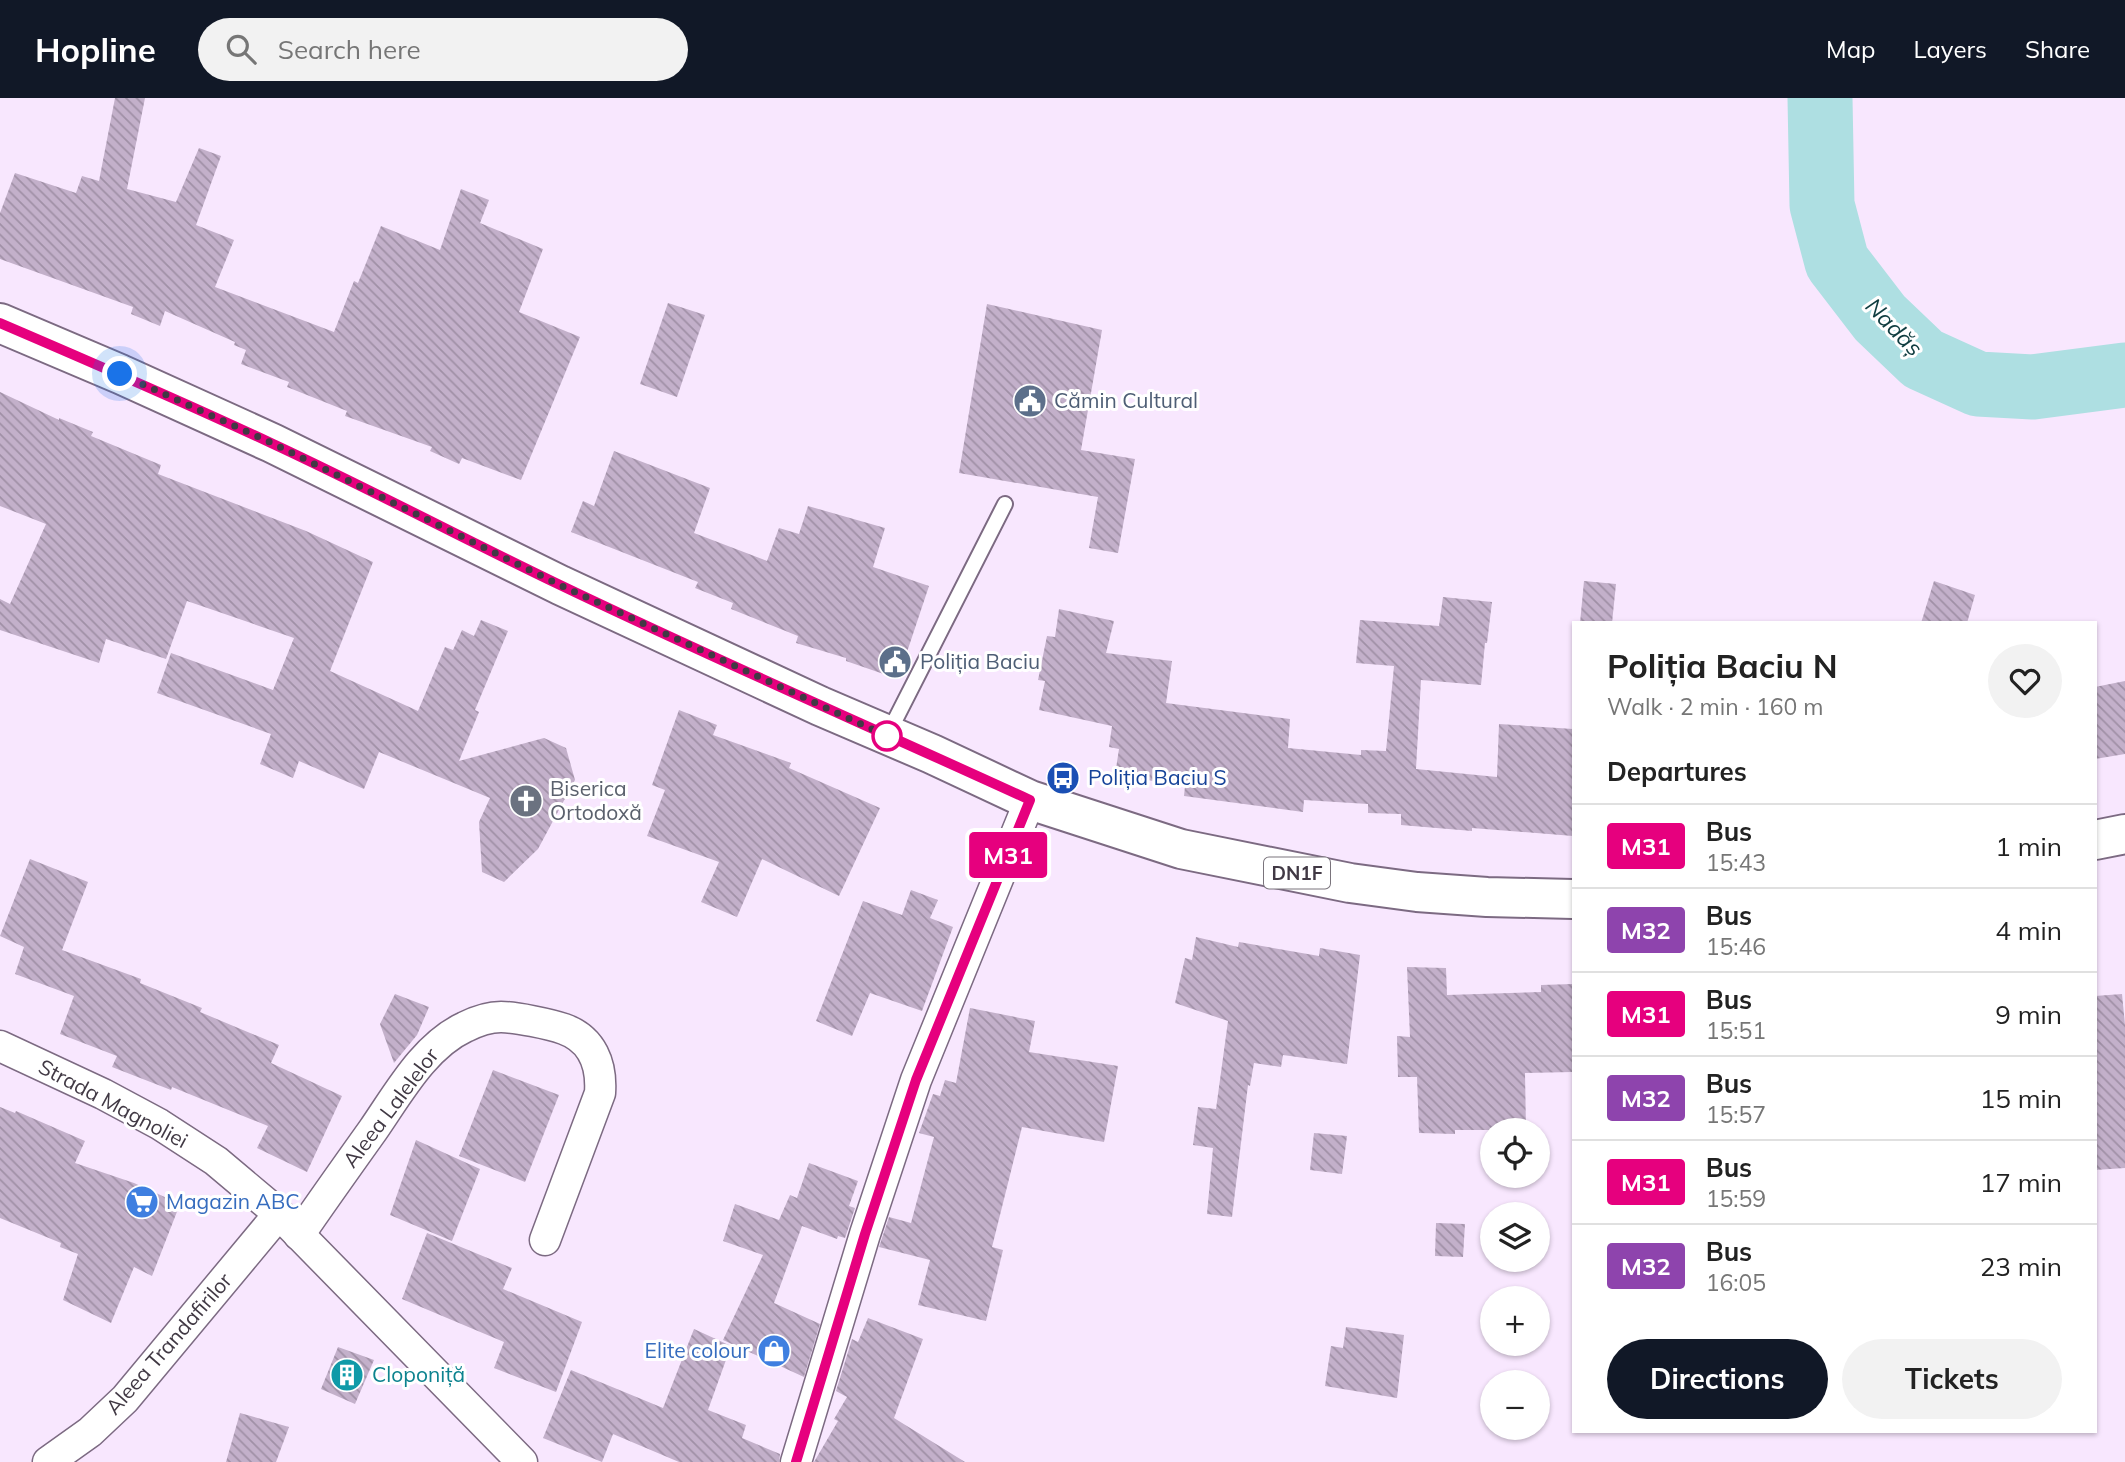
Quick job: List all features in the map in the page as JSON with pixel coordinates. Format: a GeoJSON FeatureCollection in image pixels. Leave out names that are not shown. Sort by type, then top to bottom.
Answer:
{"type":"FeatureCollection","features":[{"type":"Feature","properties":{"kind":"main road","name":"DN1F"},"geometry":{"type":"LineString","coordinates":[[0,323],[272,443],[560,585],[1030,800],[1181,849],[1350,883],[1417,892],[1572,899]]}},
{"type":"Feature","properties":{"kind":"main road"},"geometry":{"type":"LineString","coordinates":[[2097,840],[2125,834]]}},
{"type":"Feature","properties":{"kind":"street"},"geometry":{"type":"LineString","coordinates":[[796,1462],[865,1234],[916,1080],[1030,800]]}},
{"type":"Feature","properties":{"kind":"street","name":"Aleea Lalelelor"},"geometry":{"type":"LineString","coordinates":[[289,1224],[442,1041],[464,1027],[501,1017],[559,1027],[572,1032],[584,1041],[599,1063],[600,1093],[545,1240]]}},
{"type":"Feature","properties":{"kind":"street","name":"Strada Magnoliei"},"geometry":{"type":"LineString","coordinates":[[0,1046],[103,1094],[159,1124],[216,1161],[289,1224],[522,1462]]}},
{"type":"Feature","properties":{"kind":"street","name":"Aleea Trandafirilor"},"geometry":{"type":"LineString","coordinates":[[48,1462],[90,1432],[125,1399],[289,1224]]}},
{"type":"Feature","properties":{"kind":"lane"},"geometry":{"type":"LineString","coordinates":[[887,736],[1004,504]]}},
{"type":"Feature","properties":{"kind":"building"},"geometry":{"type":"Polygon","coordinates":[[[115,98],[145,98],[127,189],[176,202],[199,148],[221,156],[196,225],[234,240],[215,287],[334,332],[354,281],[358,283],[381,226],[440,250],[461,189],[489,200],[480,223],[543,249],[519,312],[580,337],[521,480],[462,458],[459,464],[430,451],[432,447],[345,416],[347,411],[287,387],[289,382],[241,364],[246,350],[234,345],[235,342],[165,311],[160,326],[131,314],[133,307],[0,259],[0,213],[15,173],[76,193],[82,176],[99,181],[115,98]]]}},
{"type":"Feature","properties":{"kind":"building"},"geometry":{"type":"Polygon","coordinates":[[[668,303],[705,315],[677,397],[640,384],[668,303]]]}},
{"type":"Feature","properties":{"kind":"building","name":"Cămin Cultural"},"geometry":{"type":"Polygon","coordinates":[[[987,304],[1102,330],[1081,450],[1135,459],[1118,553],[1089,548],[1098,497],[959,473],[987,304]]]}},
{"type":"Feature","properties":{"kind":"building"},"geometry":{"type":"Polygon","coordinates":[[[0,392],[59,420],[93,432],[91,436],[161,465],[158,474],[306,531],[373,562],[330,671],[418,711],[445,647],[453,650],[462,630],[474,636],[481,620],[508,631],[475,710],[479,712],[459,761],[544,738],[566,748],[575,780],[538,849],[504,882],[482,872],[479,822],[490,798],[379,752],[364,789],[299,761],[293,778],[260,764],[271,734],[157,693],[171,653],[273,690],[294,638],[187,601],[166,659],[106,639],[99,663],[0,630],[0,599],[10,604],[46,524],[0,506],[0,392]]]}},
{"type":"Feature","properties":{"kind":"building"},"geometry":{"type":"Polygon","coordinates":[[[614,451],[710,488],[694,533],[767,561],[779,528],[799,534],[808,506],[885,528],[873,567],[929,586],[898,679],[846,661],[846,658],[796,643],[798,636],[731,609],[733,603],[695,588],[698,582],[571,532],[583,501],[594,506],[614,451]]]}},
{"type":"Feature","properties":{"kind":"building"},"geometry":{"type":"Polygon","coordinates":[[[1584,581],[1616,584],[1612,621],[1580,621],[1584,581]]]}},
{"type":"Feature","properties":{"kind":"building"},"geometry":{"type":"Polygon","coordinates":[[[1934,581],[1975,595],[1968,621],[1922,621],[1934,581]]]}},
{"type":"Feature","properties":{"kind":"building"},"geometry":{"type":"Polygon","coordinates":[[[1443,597],[1492,602],[1481,685],[1421,680],[1416,769],[1497,777],[1499,724],[1572,729],[1572,836],[1401,825],[1401,814],[1368,813],[1368,804],[1304,800],[1303,812],[1184,796],[1185,786],[1115,775],[1119,749],[1109,747],[1112,726],[1039,710],[1045,681],[1038,680],[1047,636],[1055,637],[1059,609],[1114,621],[1106,653],[1172,661],[1166,703],[1290,719],[1288,748],[1361,755],[1361,750],[1386,751],[1394,666],[1356,663],[1360,620],[1439,626],[1443,597]]]}},
{"type":"Feature","properties":{"kind":"building"},"geometry":{"type":"Polygon","coordinates":[[[2125,681],[2125,754],[2097,759],[2097,687],[2125,681]]]}},
{"type":"Feature","properties":{"kind":"building"},"geometry":{"type":"Polygon","coordinates":[[[679,710],[717,725],[713,735],[791,763],[789,768],[880,808],[839,896],[762,859],[737,917],[701,902],[719,862],[647,836],[665,790],[652,785],[679,710]]]}},
{"type":"Feature","properties":{"kind":"building"},"geometry":{"type":"Polygon","coordinates":[[[30,859],[88,882],[62,950],[141,979],[140,983],[202,1008],[200,1012],[279,1045],[271,1063],[342,1096],[307,1172],[257,1148],[268,1126],[172,1087],[171,1090],[112,1067],[117,1056],[60,1034],[74,996],[15,974],[24,947],[0,936],[30,859]]]}},
{"type":"Feature","properties":{"kind":"building"},"geometry":{"type":"Polygon","coordinates":[[[911,890],[938,900],[930,918],[953,927],[922,1011],[870,993],[852,1036],[816,1021],[863,901],[902,915],[911,890]]]}},
{"type":"Feature","properties":{"kind":"building"},"geometry":{"type":"Polygon","coordinates":[[[1196,937],[1238,947],[1239,942],[1319,956],[1320,948],[1360,955],[1347,1064],[1283,1055],[1281,1067],[1254,1063],[1250,1086],[1248,1085],[1232,1217],[1207,1214],[1213,1148],[1193,1145],[1198,1107],[1216,1109],[1228,1021],[1175,1003],[1185,958],[1192,960],[1196,937]]]}},
{"type":"Feature","properties":{"kind":"building"},"geometry":{"type":"Polygon","coordinates":[[[1407,967],[1446,968],[1447,995],[1541,992],[1541,985],[1572,984],[1572,1072],[1525,1073],[1526,1118],[1480,1118],[1480,1130],[1455,1130],[1455,1134],[1419,1133],[1417,1077],[1398,1077],[1397,1036],[1410,1037],[1407,967]]]}},
{"type":"Feature","properties":{"kind":"building"},"geometry":{"type":"Polygon","coordinates":[[[395,994],[429,1007],[417,1035],[394,1063],[380,1024],[395,994]]]}},
{"type":"Feature","properties":{"kind":"building"},"geometry":{"type":"Polygon","coordinates":[[[2122,994],[2125,1025],[2125,1168],[2097,1170],[2097,996],[2122,994]]]}},
{"type":"Feature","properties":{"kind":"building"},"geometry":{"type":"Polygon","coordinates":[[[970,1008],[1035,1021],[1029,1052],[1118,1066],[1104,1142],[1022,1127],[992,1247],[1003,1250],[986,1321],[918,1305],[930,1260],[879,1247],[889,1217],[911,1223],[934,1137],[919,1133],[933,1094],[940,1096],[945,1080],[956,1083],[970,1008]]]}},
{"type":"Feature","properties":{"kind":"building"},"geometry":{"type":"Polygon","coordinates":[[[493,1070],[559,1095],[525,1182],[459,1156],[493,1070]]]}},
{"type":"Feature","properties":{"kind":"building"},"geometry":{"type":"Polygon","coordinates":[[[0,1107],[15,1113],[16,1111],[85,1141],[75,1163],[134,1183],[180,1204],[152,1276],[134,1267],[111,1323],[63,1300],[78,1254],[60,1247],[61,1243],[0,1218],[0,1107]]]}},
{"type":"Feature","properties":{"kind":"building"},"geometry":{"type":"Polygon","coordinates":[[[1314,1133],[1347,1136],[1342,1174],[1310,1170],[1314,1133]]]}},
{"type":"Feature","properties":{"kind":"building"},"geometry":{"type":"Polygon","coordinates":[[[416,1140],[480,1169],[452,1241],[390,1215],[416,1140]]]}},
{"type":"Feature","properties":{"kind":"building"},"geometry":{"type":"Polygon","coordinates":[[[809,1163],[858,1181],[849,1206],[855,1208],[845,1238],[838,1236],[837,1239],[802,1226],[774,1303],[820,1324],[804,1377],[723,1340],[763,1255],[723,1241],[735,1204],[779,1220],[790,1195],[797,1198],[809,1163]]]}},
{"type":"Feature","properties":{"kind":"building"},"geometry":{"type":"Polygon","coordinates":[[[1436,1223],[1465,1224],[1463,1257],[1435,1256],[1436,1223]]]}},
{"type":"Feature","properties":{"kind":"building"},"geometry":{"type":"Polygon","coordinates":[[[427,1233],[512,1268],[503,1289],[582,1322],[556,1392],[494,1368],[504,1342],[402,1299],[427,1233]]]}},
{"type":"Feature","properties":{"kind":"building"},"geometry":{"type":"Polygon","coordinates":[[[868,1318],[923,1339],[894,1418],[965,1462],[814,1462],[838,1421],[834,1419],[847,1397],[836,1391],[852,1339],[858,1342],[868,1318]]]}},
{"type":"Feature","properties":{"kind":"building"},"geometry":{"type":"Polygon","coordinates":[[[1346,1327],[1404,1335],[1397,1398],[1325,1386],[1331,1346],[1343,1348],[1346,1327]]]}},
{"type":"Feature","properties":{"kind":"building"},"geometry":{"type":"Polygon","coordinates":[[[694,1329],[731,1346],[708,1410],[746,1425],[742,1438],[780,1454],[779,1462],[679,1462],[613,1434],[602,1462],[543,1438],[571,1370],[663,1408],[694,1329]]]}},
{"type":"Feature","properties":{"kind":"building","name":"Cloponiță"},"geometry":{"type":"Polygon","coordinates":[[[338,1347],[374,1360],[355,1404],[321,1389],[338,1347]]]}},
{"type":"Feature","properties":{"kind":"building"},"geometry":{"type":"Polygon","coordinates":[[[240,1413],[289,1427],[276,1462],[226,1462],[240,1413]]]}},
{"type":"Feature","properties":{"kind":"waterway","name":"Nadăș"},"geometry":{"type":"LineString","coordinates":[[1820,98],[1822,205],[1837,262],[1880,318],[1923,359],[1978,384],[2033,387],[2125,375]]}},
{"type":"Feature","properties":{"kind":"bus line","name":"M31"},"geometry":{"type":"LineString","coordinates":[[0,323],[272,443],[560,585],[1030,800],[916,1080],[865,1234],[796,1462]]}},
{"type":"Feature","properties":{"kind":"place","name":"Cămin Cultural"},"geometry":{"type":"Point","coordinates":[1030,401]}},
{"type":"Feature","properties":{"kind":"place","name":"Poliția Baciu"},"geometry":{"type":"Point","coordinates":[895,662]}},
{"type":"Feature","properties":{"kind":"place","name":"Poliția Baciu S"},"geometry":{"type":"Point","coordinates":[1063,778]}},
{"type":"Feature","properties":{"kind":"place","name":"Biserica Ortodoxă"},"geometry":{"type":"Point","coordinates":[526,801]}},
{"type":"Feature","properties":{"kind":"place","name":"Magazin ABC"},"geometry":{"type":"Point","coordinates":[142,1202]}},
{"type":"Feature","properties":{"kind":"place","name":"Elite colour"},"geometry":{"type":"Point","coordinates":[774,1351]}},
{"type":"Feature","properties":{"kind":"place","name":"Cloponiță"},"geometry":{"type":"Point","coordinates":[347,1375]}},
{"type":"Feature","properties":{"kind":"route"},"geometry":{"type":"LineString","coordinates":[[120,374],[272,443],[560,585],[887,736]]}}]}
